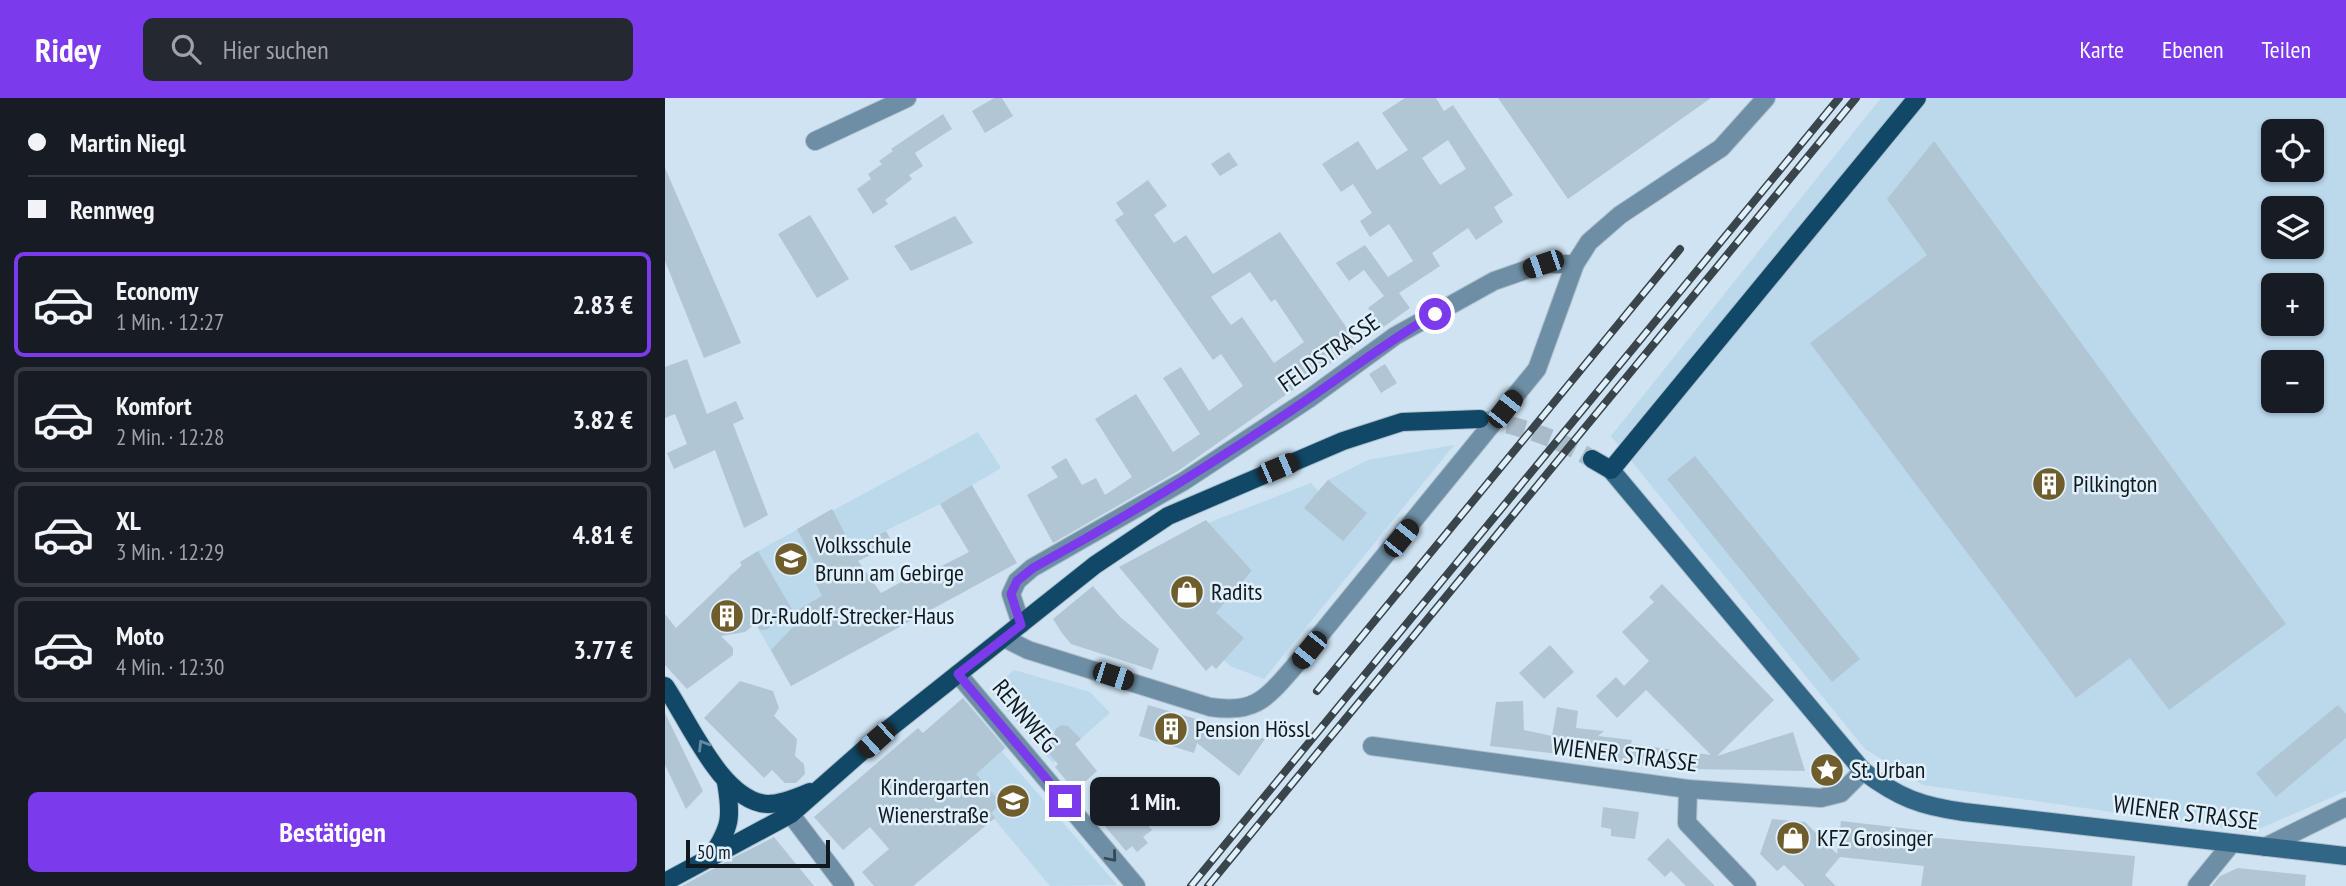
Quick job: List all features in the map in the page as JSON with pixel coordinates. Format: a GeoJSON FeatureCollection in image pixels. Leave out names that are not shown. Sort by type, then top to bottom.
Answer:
{"type":"FeatureCollection","features":[{"type":"Feature","properties":{"kind":"main road"},"geometry":{"type":"LineString","coordinates":[[1611,470],[1917,98]]}},
{"type":"Feature","properties":{"kind":"main road"},"geometry":{"type":"LineString","coordinates":[[665,882],[709,860],[786,808],[820,789],[958,674],[1137,535],[1198,501],[1343,441],[1402,422],[1480,419]]}},
{"type":"Feature","properties":{"kind":"main road","name":"WIENER STRASSE"},"geometry":{"type":"LineString","coordinates":[[1592,458],[1611,470],[1863,771],[1890,792],[1926,807],[2346,856]]}},
{"type":"Feature","properties":{"kind":"main road"},"geometry":{"type":"LineString","coordinates":[[665,686],[726,782],[744,798],[786,808]]}},
{"type":"Feature","properties":{"kind":"main road"},"geometry":{"type":"LineString","coordinates":[[709,860],[726,834],[731,813],[726,782]]}},
{"type":"Feature","properties":{"kind":"street"},"geometry":{"type":"LineString","coordinates":[[815,141],[907,98]]}},
{"type":"Feature","properties":{"kind":"street"},"geometry":{"type":"LineString","coordinates":[[1004,638],[1027,650],[1210,707],[1233,711],[1256,705],[1293,668],[1537,369],[1575,264],[1589,242],[1620,215],[1721,148],[1766,98]]}},
{"type":"Feature","properties":{"kind":"street","name":"FELDSTRASSE"},"geometry":{"type":"LineString","coordinates":[[1021,625],[1011,594],[1017,581],[1033,568],[1184,481],[1310,398],[1395,336],[1494,281],[1543,264],[1575,264]]}},
{"type":"Feature","properties":{"kind":"street","name":"RENNWEG"},"geometry":{"type":"LineString","coordinates":[[958,674],[1136,886]]}},
{"type":"Feature","properties":{"kind":"street","name":"WIENER STRASSE"},"geometry":{"type":"LineString","coordinates":[[1372,746],[1688,789],[1821,797],[1841,793],[1863,771]]}},
{"type":"Feature","properties":{"kind":"street"},"geometry":{"type":"LineString","coordinates":[[1688,789],[1687,823],[1747,886]]}},
{"type":"Feature","properties":{"kind":"street"},"geometry":{"type":"LineString","coordinates":[[2265,847],[2346,807]]}},
{"type":"Feature","properties":{"kind":"street"},"geometry":{"type":"LineString","coordinates":[[786,808],[845,886]]}},
{"type":"Feature","properties":{"kind":"street"},"geometry":{"type":"LineString","coordinates":[[2197,886],[2232,842]]}},
{"type":"Feature","properties":{"kind":"shaded area"},"geometry":{"type":"Polygon","coordinates":[[[1881,98],[2346,98],[2346,791],[2252,832],[1923,785],[1865,749],[1611,436],[1881,98]]]}},
{"type":"Feature","properties":{"kind":"shaded area","name":"Volksschule Brunn am Gebirge"},"geometry":{"type":"Polygon","coordinates":[[[978,432],[1001,468],[940,504],[834,556],[884,635],[791,686],[728,576],[742,567],[740,562],[758,551],[978,432]]]}},
{"type":"Feature","properties":{"kind":"shaded area"},"geometry":{"type":"Polygon","coordinates":[[[1454,445],[1264,679],[1230,666],[1198,634],[1252,572],[1208,523],[1311,483],[1318,491],[1328,480],[1368,460],[1454,445]]]}},
{"type":"Feature","properties":{"kind":"shaded area"},"geometry":{"type":"Polygon","coordinates":[[[1014,670],[1090,692],[1110,713],[1053,763],[990,691],[1014,670]]]}},
{"type":"Feature","properties":{"kind":"shaded area","name":"Kindergarten Wienerstraße"},"geometry":{"type":"Polygon","coordinates":[[[963,698],[1006,747],[1002,752],[1117,885],[1050,886],[923,733],[963,698]]]}},
{"type":"Feature","properties":{"kind":"building"},"geometry":{"type":"Polygon","coordinates":[[[994,98],[1002,98],[1013,116],[985,133],[972,111],[994,98]]]}},
{"type":"Feature","properties":{"kind":"building"},"geometry":{"type":"Polygon","coordinates":[[[1405,98],[1436,98],[1444,111],[1453,105],[1513,195],[1494,207],[1503,222],[1476,240],[1468,228],[1432,253],[1440,266],[1399,293],[1410,308],[1382,328],[1368,308],[1384,296],[1364,270],[1349,281],[1336,263],[1365,245],[1388,277],[1413,261],[1389,224],[1370,237],[1360,221],[1372,213],[1353,184],[1341,192],[1322,164],[1358,141],[1377,170],[1408,150],[1382,113],[1405,98]],[[1448,140],[1422,158],[1440,185],[1466,169],[1448,140]]]}},
{"type":"Feature","properties":{"kind":"building"},"geometry":{"type":"Polygon","coordinates":[[[1498,98],[1711,98],[1568,199],[1498,98]]]}},
{"type":"Feature","properties":{"kind":"building"},"geometry":{"type":"Polygon","coordinates":[[[943,114],[952,129],[915,153],[923,166],[909,175],[912,179],[885,200],[888,204],[873,214],[857,189],[871,179],[868,174],[882,164],[879,161],[893,151],[891,149],[943,114]]]}},
{"type":"Feature","properties":{"kind":"building","name":"Pilkington"},"geometry":{"type":"Polygon","coordinates":[[[1934,141],[2286,624],[2169,710],[2130,658],[2076,698],[1810,343],[1927,255],[1887,199],[1934,141]]]}},
{"type":"Feature","properties":{"kind":"building"},"geometry":{"type":"Polygon","coordinates":[[[1229,152],[1238,165],[1220,176],[1211,164],[1229,152]]]}},
{"type":"Feature","properties":{"kind":"building"},"geometry":{"type":"Polygon","coordinates":[[[665,168],[741,343],[704,358],[665,261],[665,168]]]}},
{"type":"Feature","properties":{"kind":"building"},"geometry":{"type":"Polygon","coordinates":[[[1148,180],[1167,206],[1154,215],[1174,243],[1186,235],[1213,274],[1280,232],[1358,344],[1178,471],[1053,543],[1027,495],[1058,477],[1051,467],[1066,458],[1082,485],[1096,478],[1105,495],[1132,477],[1095,419],[1136,394],[1173,452],[1200,434],[1163,378],[1181,367],[1209,411],[1243,386],[1221,354],[1213,360],[1115,220],[1124,214],[1116,203],[1148,180]],[[1250,272],[1211,297],[1231,325],[1242,317],[1274,363],[1304,342],[1275,299],[1271,302],[1250,272]]]}},
{"type":"Feature","properties":{"kind":"building"},"geometry":{"type":"Polygon","coordinates":[[[810,215],[849,279],[817,298],[778,234],[810,215]]]}},
{"type":"Feature","properties":{"kind":"building"},"geometry":{"type":"Polygon","coordinates":[[[955,216],[973,243],[911,271],[894,246],[955,216]]]}},
{"type":"Feature","properties":{"kind":"building"},"geometry":{"type":"Polygon","coordinates":[[[687,359],[707,414],[736,401],[744,419],[733,424],[768,515],[744,528],[715,450],[674,469],[667,453],[687,444],[675,414],[665,418],[665,367],[687,359]]]}},
{"type":"Feature","properties":{"kind":"building"},"geometry":{"type":"Polygon","coordinates":[[[1385,364],[1397,383],[1381,393],[1369,374],[1385,364]]]}},
{"type":"Feature","properties":{"kind":"building"},"geometry":{"type":"Polygon","coordinates":[[[1695,456],[1860,659],[1832,682],[1667,479],[1695,456]]]}},
{"type":"Feature","properties":{"kind":"building"},"geometry":{"type":"Polygon","coordinates":[[[1328,480],[1367,513],[1343,541],[1304,508],[1328,480]]]}},
{"type":"Feature","properties":{"kind":"building"},"geometry":{"type":"Polygon","coordinates":[[[972,485],[1017,563],[791,686],[771,650],[795,625],[787,616],[822,596],[813,578],[818,570],[797,529],[832,509],[852,547],[886,531],[893,544],[858,561],[881,593],[916,574],[918,578],[969,552],[940,504],[972,485]]]}},
{"type":"Feature","properties":{"kind":"building","name":"Radits"},"geometry":{"type":"Polygon","coordinates":[[[1206,520],[1252,571],[1216,613],[1244,638],[1216,669],[1212,665],[1206,671],[1119,567],[1206,520]]]}},
{"type":"Feature","properties":{"kind":"building"},"geometry":{"type":"Polygon","coordinates":[[[758,551],[793,611],[766,630],[760,630],[756,623],[745,632],[721,636],[733,648],[733,655],[687,689],[665,665],[665,614],[676,628],[742,565],[740,562],[758,551]]]}},
{"type":"Feature","properties":{"kind":"building"},"geometry":{"type":"Polygon","coordinates":[[[1662,584],[1774,700],[1717,756],[1793,732],[1805,771],[1691,769],[1490,746],[1496,702],[1523,701],[1524,730],[1552,736],[1557,707],[1578,711],[1576,728],[1604,731],[1598,736],[1632,740],[1631,744],[1711,755],[1646,690],[1617,718],[1596,696],[1616,677],[1624,686],[1649,661],[1622,632],[1654,602],[1649,597],[1662,584]]]}},
{"type":"Feature","properties":{"kind":"building"},"geometry":{"type":"Polygon","coordinates":[[[1093,586],[1120,617],[1159,649],[1152,670],[1071,644],[1062,633],[1053,619],[1093,586]]]}},
{"type":"Feature","properties":{"kind":"building"},"geometry":{"type":"Polygon","coordinates":[[[1550,645],[1574,672],[1544,699],[1519,673],[1550,645]]]}},
{"type":"Feature","properties":{"kind":"building"},"geometry":{"type":"Polygon","coordinates":[[[740,681],[773,691],[779,708],[774,716],[797,739],[795,756],[804,764],[805,774],[796,783],[785,783],[772,770],[764,778],[704,718],[740,681]]]}},
{"type":"Feature","properties":{"kind":"building"},"geometry":{"type":"Polygon","coordinates":[[[963,698],[1005,748],[976,774],[1001,803],[991,813],[995,818],[913,886],[874,886],[862,872],[889,849],[870,827],[843,850],[814,817],[918,728],[923,733],[963,698]]]}},
{"type":"Feature","properties":{"kind":"building"},"geometry":{"type":"Polygon","coordinates":[[[1148,705],[1265,739],[1239,776],[1197,743],[1194,753],[1139,736],[1148,705]]]}},
{"type":"Feature","properties":{"kind":"building"},"geometry":{"type":"Polygon","coordinates":[[[2338,705],[2346,714],[2346,738],[2276,797],[2256,773],[2338,705]]]}},
{"type":"Feature","properties":{"kind":"building"},"geometry":{"type":"Polygon","coordinates":[[[665,713],[703,791],[686,809],[665,765],[665,713]]]}},
{"type":"Feature","properties":{"kind":"building"},"geometry":{"type":"Polygon","coordinates":[[[1061,725],[1068,726],[1081,739],[1075,744],[1097,771],[1075,791],[1055,767],[1058,764],[1044,748],[1055,738],[1055,730],[1061,725]]]}},
{"type":"Feature","properties":{"kind":"building"},"geometry":{"type":"Polygon","coordinates":[[[1112,804],[1121,814],[1130,805],[1152,830],[1143,837],[1148,843],[1137,852],[1132,846],[1126,851],[1097,817],[1112,804]]]}},
{"type":"Feature","properties":{"kind":"building"},"geometry":{"type":"Polygon","coordinates":[[[1603,807],[1639,812],[1635,839],[1611,836],[1611,829],[1601,827],[1603,807]]]}},
{"type":"Feature","properties":{"kind":"building"},"geometry":{"type":"Polygon","coordinates":[[[1772,819],[1805,822],[1837,854],[1841,821],[1928,831],[1927,837],[2135,856],[2132,886],[1921,886],[1924,866],[1840,857],[1825,875],[1836,886],[1805,886],[1784,865],[1777,871],[1760,854],[1772,819]]]}},
{"type":"Feature","properties":{"kind":"building"},"geometry":{"type":"Polygon","coordinates":[[[774,837],[814,886],[682,886],[735,857],[774,837]]]}},
{"type":"Feature","properties":{"kind":"building"},"geometry":{"type":"Polygon","coordinates":[[[1668,838],[1715,886],[1686,886],[1671,871],[1665,877],[1647,859],[1668,838]]]}},
{"type":"Feature","properties":{"kind":"building"},"geometry":{"type":"Polygon","coordinates":[[[2238,868],[2306,875],[2305,886],[2212,886],[2220,876],[2238,868]]]}},
{"type":"Feature","properties":{"kind":"tunnel"},"geometry":{"type":"LineString","coordinates":[[1481,419],[1538,434],[1592,459]]}},
{"type":"Feature","properties":{"kind":"railway"},"geometry":{"type":"LineString","coordinates":[[1191,886],[1839,98]]}},
{"type":"Feature","properties":{"kind":"railway"},"geometry":{"type":"LineString","coordinates":[[1208,886],[1856,98]]}},
{"type":"Feature","properties":{"kind":"railway"},"geometry":{"type":"LineString","coordinates":[[1317,691],[1680,249]]}},
{"type":"Feature","properties":{"kind":"place","name":"Pilkington"},"geometry":{"type":"Point","coordinates":[2049,484]}},
{"type":"Feature","properties":{"kind":"place","name":"Volksschule Brunn am Gebirge"},"geometry":{"type":"Point","coordinates":[791,559]}},
{"type":"Feature","properties":{"kind":"place","name":"Radits"},"geometry":{"type":"Point","coordinates":[1187,592]}},
{"type":"Feature","properties":{"kind":"place","name":"Dr.-Rudolf-Strecker-Haus"},"geometry":{"type":"Point","coordinates":[727,616]}},
{"type":"Feature","properties":{"kind":"place","name":"Pension Hössl"},"geometry":{"type":"Point","coordinates":[1171,729]}},
{"type":"Feature","properties":{"kind":"place","name":"St. Urban"},"geometry":{"type":"Point","coordinates":[1827,770]}},
{"type":"Feature","properties":{"kind":"place","name":"Kindergarten Wienerstraße"},"geometry":{"type":"Point","coordinates":[1013,801]}},
{"type":"Feature","properties":{"kind":"place","name":"KFZ Grosinger"},"geometry":{"type":"Point","coordinates":[1793,838]}},
{"type":"Feature","properties":{"kind":"route"},"geometry":{"type":"LineString","coordinates":[[1065,801],[958,674],[1021,625],[1011,594],[1017,581],[1033,568],[1184,481],[1310,398],[1395,336],[1435,314]]}}]}
